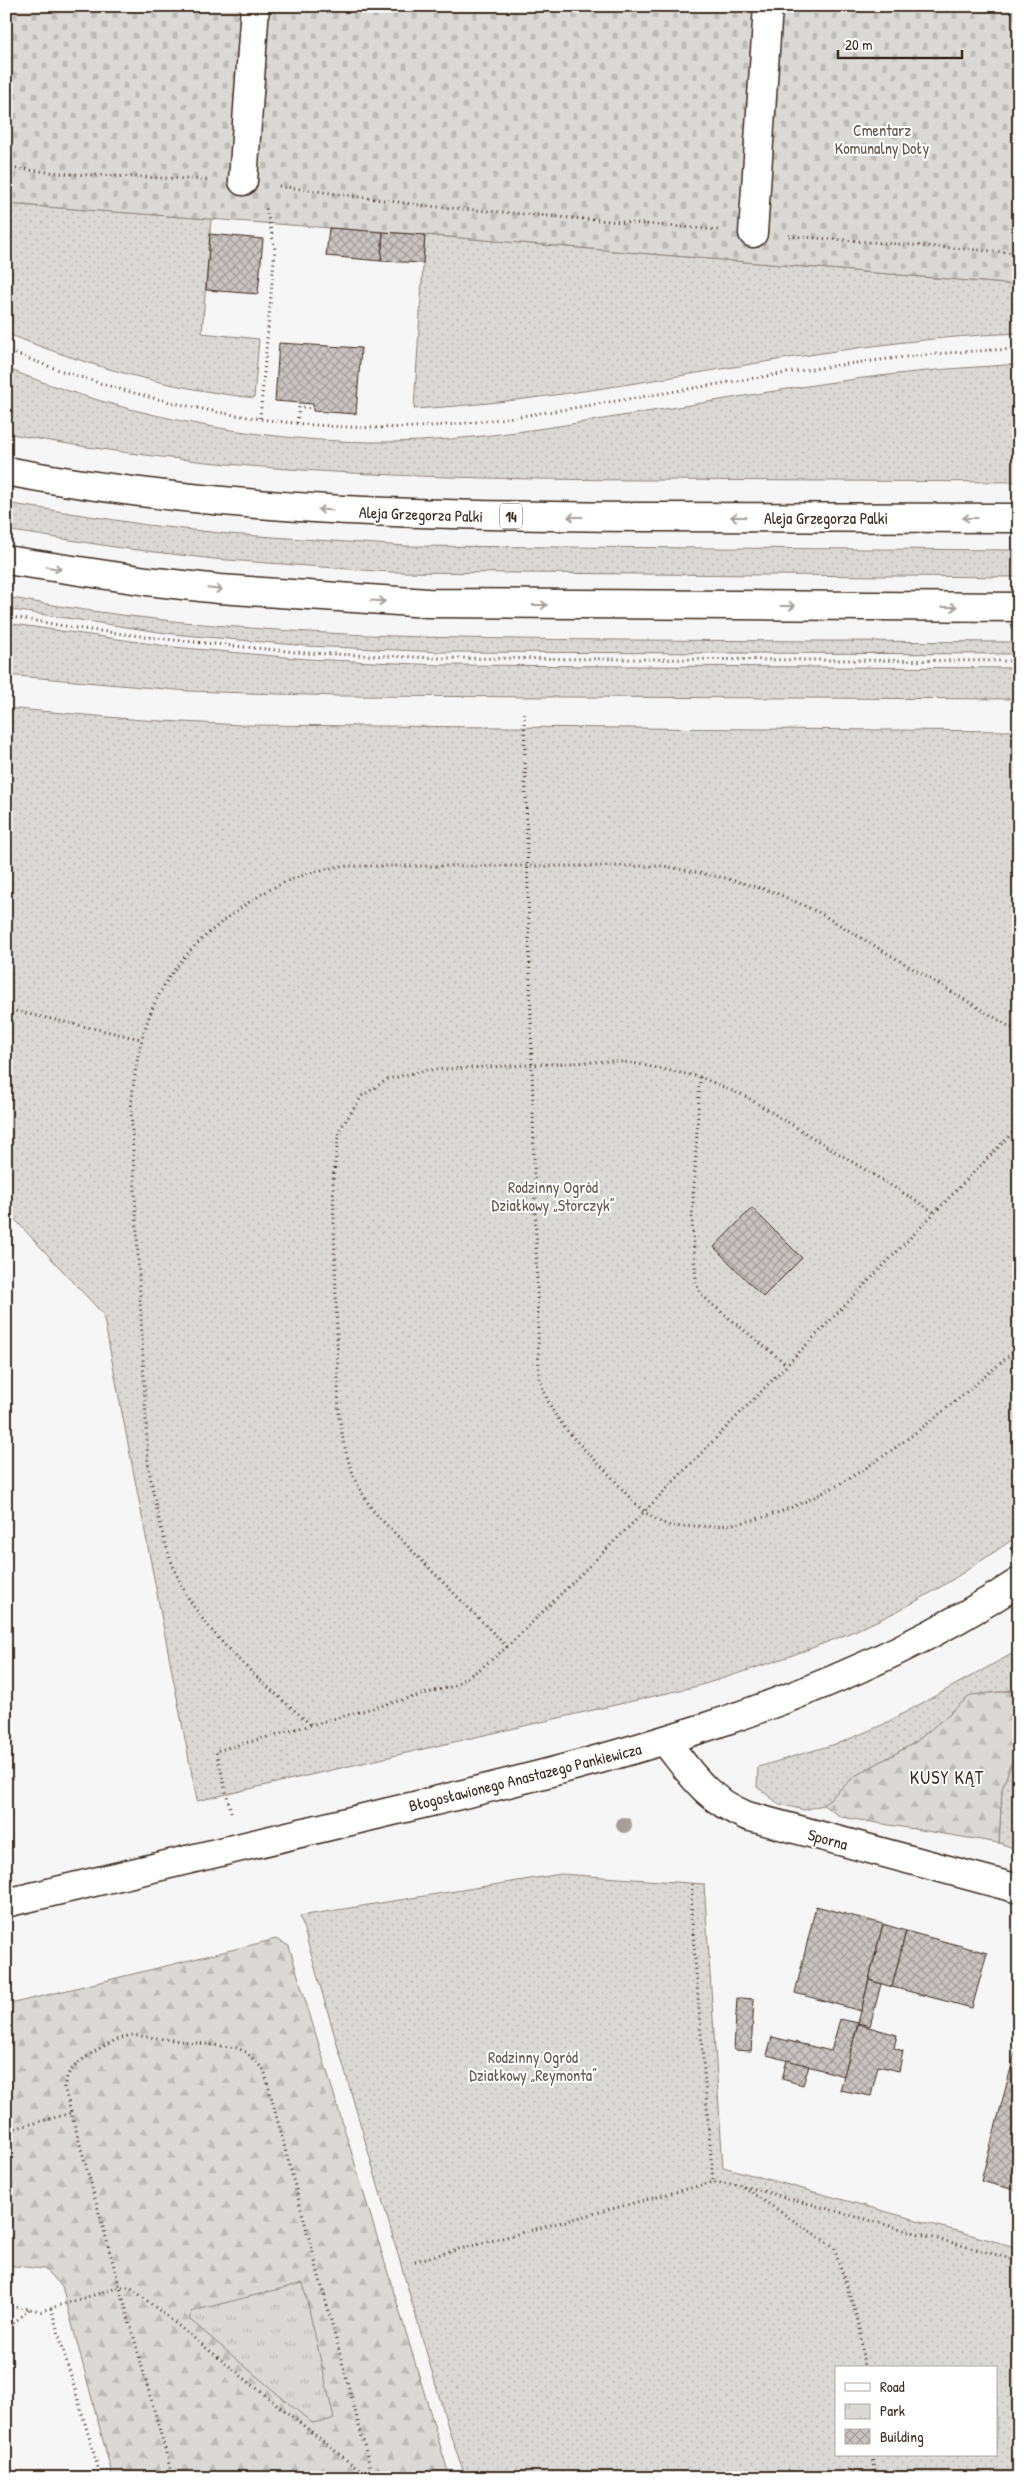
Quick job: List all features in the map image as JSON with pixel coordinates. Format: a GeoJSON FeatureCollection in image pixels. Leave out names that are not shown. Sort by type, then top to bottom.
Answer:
{"type":"FeatureCollection","features":[{"type":"Feature","properties":{"kind":"main road"},"geometry":{"type":"LineString","coordinates":[[251,182],[255,6]]}},
{"type":"Feature","properties":{"kind":"main road"},"geometry":{"type":"LineString","coordinates":[[753,233],[768,6]]}},
{"type":"Feature","properties":{"kind":"main road","name":"Aleja Grzegorza Palki"},"geometry":{"type":"LineString","coordinates":[[6,471],[116,488],[261,505],[410,515],[1019,518]]}},
{"type":"Feature","properties":{"kind":"main road"},"geometry":{"type":"LineString","coordinates":[[6,560],[201,587],[280,595],[419,603],[1019,607]]}},
{"type":"Feature","properties":{"kind":"main road","name":"Błogosławionego Anastazego Pankiewicza"},"geometry":{"type":"LineString","coordinates":[[6,1903],[532,1778],[665,1741],[744,1715],[884,1658],[936,1632],[1019,1582]]}},
{"type":"Feature","properties":{"kind":"main road","name":"Sporna"},"geometry":{"type":"LineString","coordinates":[[665,1741],[706,1792],[728,1808],[748,1816],[1019,1889]]}},
{"type":"Feature","properties":{"kind":"path"},"geometry":{"type":"LineString","coordinates":[[6,168],[71,174],[251,182],[427,206],[753,233],[1019,252]]}},
{"type":"Feature","properties":{"kind":"path"},"geometry":{"type":"LineString","coordinates":[[251,182],[275,249],[260,418]]}},
{"type":"Feature","properties":{"kind":"path"},"geometry":{"type":"LineString","coordinates":[[6,350],[70,375],[125,391],[260,418],[297,423],[358,427],[464,423],[529,415],[908,357],[1019,349]]}},
{"type":"Feature","properties":{"kind":"path"},"geometry":{"type":"LineString","coordinates":[[297,423],[299,407],[313,408]]}},
{"type":"Feature","properties":{"kind":"path"},"geometry":{"type":"LineString","coordinates":[[6,616],[82,629],[306,653],[440,658],[1019,662]]}},
{"type":"Feature","properties":{"kind":"path"},"geometry":{"type":"LineString","coordinates":[[524,712],[539,1375],[544,1397],[555,1417],[645,1511],[667,1525],[716,1527],[754,1521],[780,1512],[830,1488],[903,1442],[949,1407],[1019,1347]]}},
{"type":"Feature","properties":{"kind":"path"},"geometry":{"type":"LineString","coordinates":[[310,1724],[247,1668],[194,1607],[181,1584],[156,1510],[148,1463],[130,1109],[134,1070],[140,1039],[153,1006],[170,973],[199,939],[252,899],[292,878],[340,866],[664,866],[725,878],[774,892],[818,912],[1019,1032]]}},
{"type":"Feature","properties":{"kind":"path"},"geometry":{"type":"LineString","coordinates":[[6,1009],[140,1039]]}},
{"type":"Feature","properties":{"kind":"path"},"geometry":{"type":"LineString","coordinates":[[506,1647],[376,1513],[362,1494],[350,1472],[343,1447],[339,1416],[333,1180],[339,1131],[362,1096],[382,1082],[426,1070],[532,1064],[626,1062],[700,1077],[745,1096],[934,1212]]}},
{"type":"Feature","properties":{"kind":"path"},"geometry":{"type":"LineString","coordinates":[[700,1077],[692,1220],[696,1282],[699,1290],[709,1302],[786,1364]]}},
{"type":"Feature","properties":{"kind":"path"},"geometry":{"type":"LineString","coordinates":[[240,1848],[216,1751],[453,1686],[480,1669],[506,1647],[645,1511],[1019,1126]]}},
{"type":"Feature","properties":{"kind":"path"},"geometry":{"type":"LineString","coordinates":[[692,1884],[691,1910],[713,2182]]}},
{"type":"Feature","properties":{"kind":"path"},"geometry":{"type":"LineString","coordinates":[[173,2478],[64,2087],[72,2068],[120,2036],[133,2035],[237,2048],[256,2060],[264,2070],[373,2478]]}},
{"type":"Feature","properties":{"kind":"path"},"geometry":{"type":"LineString","coordinates":[[6,2131],[71,2113]]}},
{"type":"Feature","properties":{"kind":"path"},"geometry":{"type":"LineString","coordinates":[[415,2261],[713,2182],[740,2185],[1019,2261]]}},
{"type":"Feature","properties":{"kind":"path"},"geometry":{"type":"LineString","coordinates":[[740,2185],[834,2247],[860,2327],[864,2366]]}},
{"type":"Feature","properties":{"kind":"path"},"geometry":{"type":"LineString","coordinates":[[6,2305],[40,2311],[120,2287],[130,2287],[369,2478]]}},
{"type":"Feature","properties":{"kind":"path"},"geometry":{"type":"LineString","coordinates":[[52,2308],[101,2478]]}},
{"type":"Feature","properties":{"kind":"path"},"geometry":{"type":"LineString","coordinates":[[6,2330],[29,2309]]}},
{"type":"Feature","properties":{"kind":"path"},"geometry":{"type":"LineString","coordinates":[[873,2456],[876,2478]]}},
{"type":"Feature","properties":{"kind":"green space","name":"Cmentarz Komunalny Doły"},"geometry":{"type":"Polygon","coordinates":[[[6,6],[1019,6],[1019,285],[425,235],[6,204],[6,6]]]}},
{"type":"Feature","properties":{"kind":"green space"},"geometry":{"type":"Polygon","coordinates":[[[6,204],[211,219],[202,333],[259,339],[254,398],[190,388],[128,374],[66,356],[6,333],[6,204]]]}},
{"type":"Feature","properties":{"kind":"green space"},"geometry":{"type":"Polygon","coordinates":[[[425,235],[1019,285],[1019,333],[943,338],[867,347],[565,394],[490,403],[414,409],[425,235]]]}},
{"type":"Feature","properties":{"kind":"green space"},"geometry":{"type":"Polygon","coordinates":[[[1019,364],[1019,482],[405,476],[245,466],[165,458],[6,433],[6,368],[104,402],[209,426],[316,440],[369,442],[420,441],[483,436],[855,379],[1019,364]]]}},
{"type":"Feature","properties":{"kind":"green space"},"geometry":{"type":"Polygon","coordinates":[[[6,503],[147,525],[229,534],[406,546],[1019,550],[1019,577],[389,572],[214,559],[121,548],[6,530],[6,503]]]}},
{"type":"Feature","properties":{"kind":"green space"},"geometry":{"type":"Polygon","coordinates":[[[6,597],[160,620],[315,632],[470,638],[1019,642],[1019,654],[440,652],[307,646],[173,634],[6,609],[6,597]]]}},
{"type":"Feature","properties":{"kind":"green space"},"geometry":{"type":"Polygon","coordinates":[[[6,623],[173,647],[307,659],[440,665],[1019,668],[1019,699],[339,696],[188,691],[6,675],[6,623]]]}},
{"type":"Feature","properties":{"kind":"green space","name":"Rodzinny Ogród Działkowy „Storczyk”"},"geometry":{"type":"Polygon","coordinates":[[[6,708],[142,720],[242,725],[1019,731],[1019,1535],[951,1580],[898,1611],[857,1630],[790,1656],[698,1686],[197,1801],[103,1314],[6,1210],[6,708]]]}},
{"type":"Feature","properties":{"kind":"green space"},"geometry":{"type":"Polygon","coordinates":[[[1019,1650],[1019,1689],[971,1696],[916,1742],[855,1776],[823,1805],[804,1810],[779,1804],[757,1787],[758,1767],[842,1742],[882,1725],[1019,1650]]]}},
{"type":"Feature","properties":{"kind":"green space"},"geometry":{"type":"Polygon","coordinates":[[[1019,1690],[1019,1742],[1002,1789],[999,1843],[841,1817],[823,1805],[855,1776],[916,1742],[971,1695],[1019,1690]]]}},
{"type":"Feature","properties":{"kind":"green space"},"geometry":{"type":"Polygon","coordinates":[[[1018,1742],[1019,1850],[999,1843],[1002,1789],[1018,1742]]]}},
{"type":"Feature","properties":{"kind":"green space","name":"Rodzinny Ogród Działkowy „Reymonta”"},"geometry":{"type":"Polygon","coordinates":[[[561,1874],[704,1884],[723,2167],[1019,2248],[1019,2478],[466,2478],[450,2434],[300,1916],[561,1874]]]}},
{"type":"Feature","properties":{"kind":"green space"},"geometry":{"type":"Polygon","coordinates":[[[276,1939],[289,1946],[450,2478],[113,2478],[62,2286],[44,2269],[6,2265],[6,2188],[13,2186],[9,2158],[6,2155],[6,2005],[276,1939]]]}},
{"type":"Feature","properties":{"kind":"green space"},"geometry":{"type":"Polygon","coordinates":[[[303,2283],[334,2419],[312,2423],[189,2319],[193,2311],[303,2283]]]}},
{"type":"Feature","properties":{"kind":"building"},"geometry":{"type":"Polygon","coordinates":[[[329,228],[383,232],[381,261],[326,256],[329,228]]]}},
{"type":"Feature","properties":{"kind":"building"},"geometry":{"type":"Polygon","coordinates":[[[383,232],[425,235],[423,263],[381,261],[383,232]]]}},
{"type":"Feature","properties":{"kind":"building"},"geometry":{"type":"Polygon","coordinates":[[[210,234],[263,239],[258,294],[206,290],[210,234]]]}},
{"type":"Feature","properties":{"kind":"building"},"geometry":{"type":"Polygon","coordinates":[[[279,343],[361,348],[356,414],[313,411],[313,404],[275,401],[279,343]]]}},
{"type":"Feature","properties":{"kind":"building"},"geometry":{"type":"Polygon","coordinates":[[[752,1208],[802,1258],[763,1297],[714,1247],[752,1208]]]}},
{"type":"Feature","properties":{"kind":"building"},"geometry":{"type":"Polygon","coordinates":[[[816,1906],[883,1924],[861,2011],[795,1993],[816,1906]]]}},
{"type":"Feature","properties":{"kind":"building"},"geometry":{"type":"Polygon","coordinates":[[[883,1924],[906,1931],[892,1987],[869,1980],[883,1924]]]}},
{"type":"Feature","properties":{"kind":"building"},"geometry":{"type":"Polygon","coordinates":[[[906,1931],[987,1953],[972,2008],[892,1987],[906,1931]]]}},
{"type":"Feature","properties":{"kind":"building"},"geometry":{"type":"Polygon","coordinates":[[[869,1980],[881,1984],[870,2026],[858,2023],[869,1980]]]}},
{"type":"Feature","properties":{"kind":"building"},"geometry":{"type":"Polygon","coordinates":[[[737,1998],[754,1999],[751,2051],[734,2050],[737,1998]]]}},
{"type":"Feature","properties":{"kind":"building"},"geometry":{"type":"Polygon","coordinates":[[[840,2019],[858,2023],[844,2076],[767,2055],[772,2037],[831,2051],[840,2019]]]}},
{"type":"Feature","properties":{"kind":"building"},"geometry":{"type":"Polygon","coordinates":[[[858,2024],[897,2035],[894,2048],[903,2051],[899,2071],[878,2066],[871,2096],[840,2090],[858,2024]]]}},
{"type":"Feature","properties":{"kind":"building"},"geometry":{"type":"Polygon","coordinates":[[[1019,2038],[1019,2191],[981,2181],[1019,2038]]]}},
{"type":"Feature","properties":{"kind":"building"},"geometry":{"type":"Polygon","coordinates":[[[787,2060],[809,2066],[803,2085],[782,2079],[787,2060]]]}},
{"type":"Feature","properties":{"kind":"district","name":"KUSY KĄT"},"geometry":{"type":"Point","coordinates":[947,1777]}}]}
